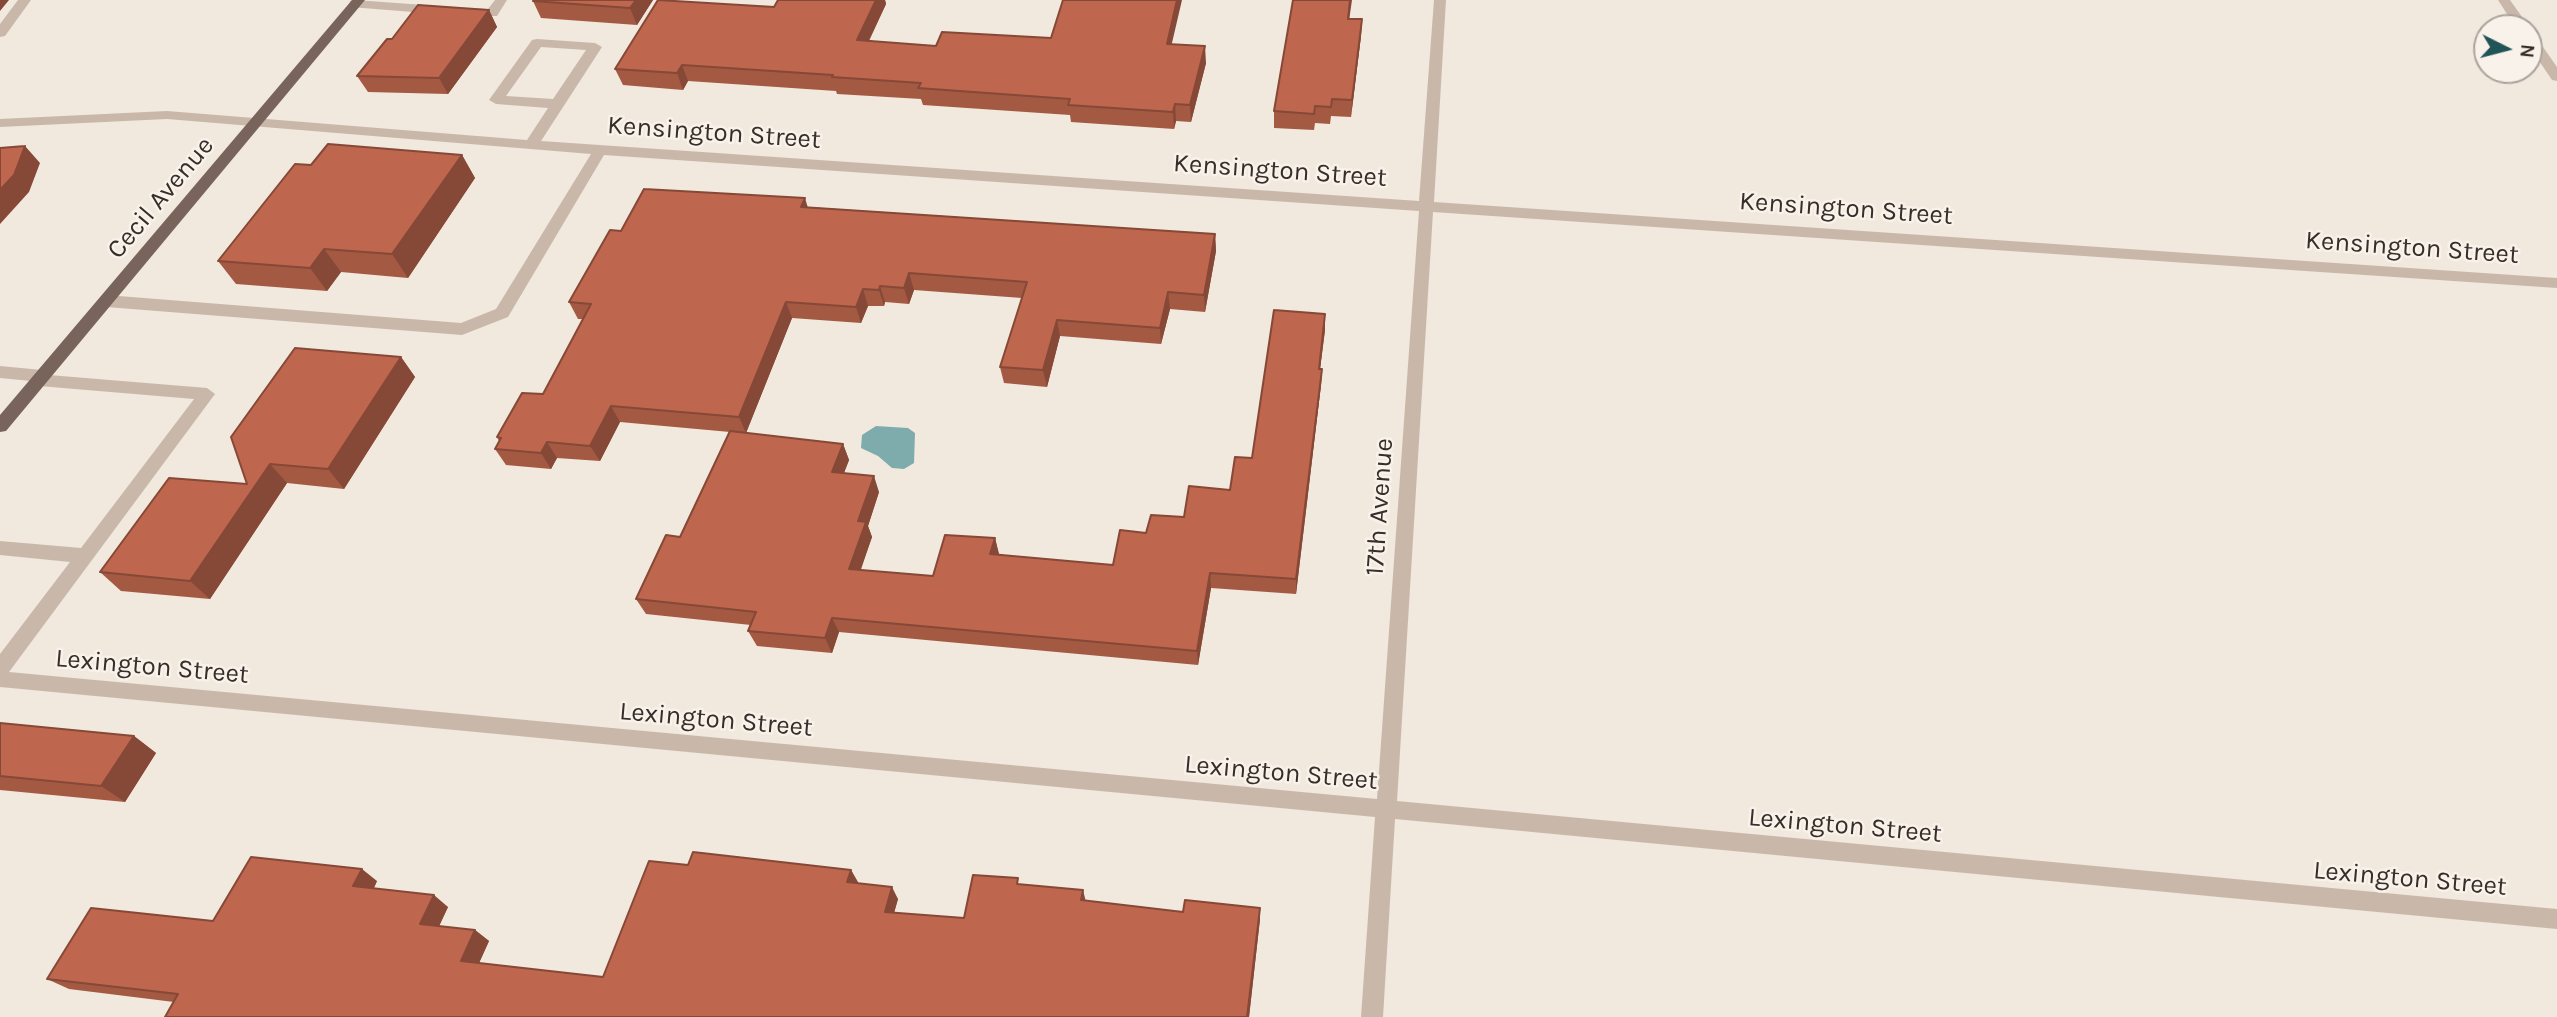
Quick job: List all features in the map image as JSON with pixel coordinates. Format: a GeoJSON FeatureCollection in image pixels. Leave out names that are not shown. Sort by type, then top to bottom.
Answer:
{"type":"FeatureCollection","features":[{"type":"Feature","properties":{"kind":"main road","name":"Cecil Avenue"},"geometry":{"type":"LineString","coordinates":[[0,426],[357,2]]}},
{"type":"Feature","properties":{"kind":"street"},"geometry":{"type":"LineString","coordinates":[[0,33],[25,0]]}},
{"type":"Feature","properties":{"kind":"street"},"geometry":{"type":"LineString","coordinates":[[357,2],[492,13],[501,0]]}},
{"type":"Feature","properties":{"kind":"street","name":"17th Avenue"},"geometry":{"type":"LineString","coordinates":[[1372,1017],[1440,0]]}},
{"type":"Feature","properties":{"kind":"street"},"geometry":{"type":"LineString","coordinates":[[531,145],[595,47],[537,43],[496,100],[557,104]]}},
{"type":"Feature","properties":{"kind":"street"},"geometry":{"type":"LineString","coordinates":[[2543,57],[2557,77]]}},
{"type":"Feature","properties":{"kind":"street","name":"Kensington Street"},"geometry":{"type":"LineString","coordinates":[[0,123],[167,116],[600,150],[2557,283]]}},
{"type":"Feature","properties":{"kind":"street"},"geometry":{"type":"LineString","coordinates":[[106,301],[462,329],[502,313],[600,150]]}},
{"type":"Feature","properties":{"kind":"street"},"geometry":{"type":"LineString","coordinates":[[0,372],[207,394],[0,669]]}},
{"type":"Feature","properties":{"kind":"street"},"geometry":{"type":"LineString","coordinates":[[0,548],[85,556]]}},
{"type":"Feature","properties":{"kind":"street","name":"Lexington Street"},"geometry":{"type":"LineString","coordinates":[[0,679],[2557,919]]}},
{"type":"Feature","properties":{"kind":"water"},"geometry":{"type":"Polygon","coordinates":[[[876,426],[908,428],[915,433],[914,463],[904,469],[892,468],[878,456],[861,448],[862,435],[876,426]]]}},
{"type":"Feature","properties":{"kind":"building"},"geometry":{"type":"Polygon","coordinates":[[[534,0],[636,0],[630,8],[534,0]]]}},
{"type":"Feature","properties":{"kind":"building"},"geometry":{"type":"Polygon","coordinates":[[[658,0],[774,7],[778,0],[876,0],[857,40],[936,46],[942,32],[1051,38],[1063,0],[1177,0],[1167,44],[1205,46],[1190,105],[1175,104],[1173,112],[1068,105],[1070,99],[918,88],[921,83],[832,77],[833,75],[682,65],[677,73],[615,69],[658,0]]]}},
{"type":"Feature","properties":{"kind":"building"},"geometry":{"type":"Polygon","coordinates":[[[1293,0],[1350,0],[1348,19],[1362,19],[1352,100],[1332,99],[1331,107],[1315,106],[1314,114],[1274,111],[1293,0]]]}},
{"type":"Feature","properties":{"kind":"building"},"geometry":{"type":"Polygon","coordinates":[[[418,5],[489,10],[439,78],[357,76],[387,39],[392,39],[418,5]]]}},
{"type":"Feature","properties":{"kind":"building"},"geometry":{"type":"Polygon","coordinates":[[[328,144],[462,155],[392,254],[324,249],[310,268],[218,261],[295,164],[311,165],[328,144]]]}},
{"type":"Feature","properties":{"kind":"building"},"geometry":{"type":"Polygon","coordinates":[[[25,146],[14,175],[0,190],[0,148],[25,146]]]}},
{"type":"Feature","properties":{"kind":"building"},"geometry":{"type":"Polygon","coordinates":[[[644,189],[805,198],[801,207],[1215,234],[1204,295],[1168,292],[1160,328],[1057,320],[1043,370],[1000,367],[1027,282],[909,273],[904,288],[880,286],[879,290],[863,289],[856,307],[786,302],[739,417],[611,406],[590,446],[547,442],[541,453],[495,449],[501,438],[497,437],[522,393],[543,394],[591,304],[569,302],[610,230],[621,231],[644,189]]]}},
{"type":"Feature","properties":{"kind":"building"},"geometry":{"type":"Polygon","coordinates":[[[1274,310],[1325,314],[1319,369],[1322,369],[1296,579],[1210,573],[1197,651],[832,618],[825,638],[748,631],[756,612],[636,599],[666,535],[680,537],[730,431],[843,444],[832,472],[874,476],[858,521],[866,522],[849,569],[933,576],[945,535],[995,538],[990,554],[1113,565],[1120,530],[1146,533],[1151,515],[1184,517],[1189,486],[1230,490],[1235,457],[1252,458],[1274,310]]]}},
{"type":"Feature","properties":{"kind":"building"},"geometry":{"type":"Polygon","coordinates":[[[295,348],[401,357],[328,469],[270,464],[190,581],[100,572],[169,478],[247,484],[231,437],[295,348]]]}},
{"type":"Feature","properties":{"kind":"building"},"geometry":{"type":"Polygon","coordinates":[[[0,723],[134,736],[101,786],[0,776],[0,723]]]}},
{"type":"Feature","properties":{"kind":"building"},"geometry":{"type":"Polygon","coordinates":[[[693,852],[851,870],[847,882],[892,887],[885,912],[964,918],[973,875],[1018,878],[1017,884],[1083,890],[1081,900],[1183,912],[1185,900],[1260,908],[1247,1017],[165,1017],[178,994],[47,979],[91,908],[213,921],[251,857],[362,869],[353,886],[434,895],[420,924],[475,930],[461,961],[603,977],[649,861],[688,865],[693,852]]]}}]}
